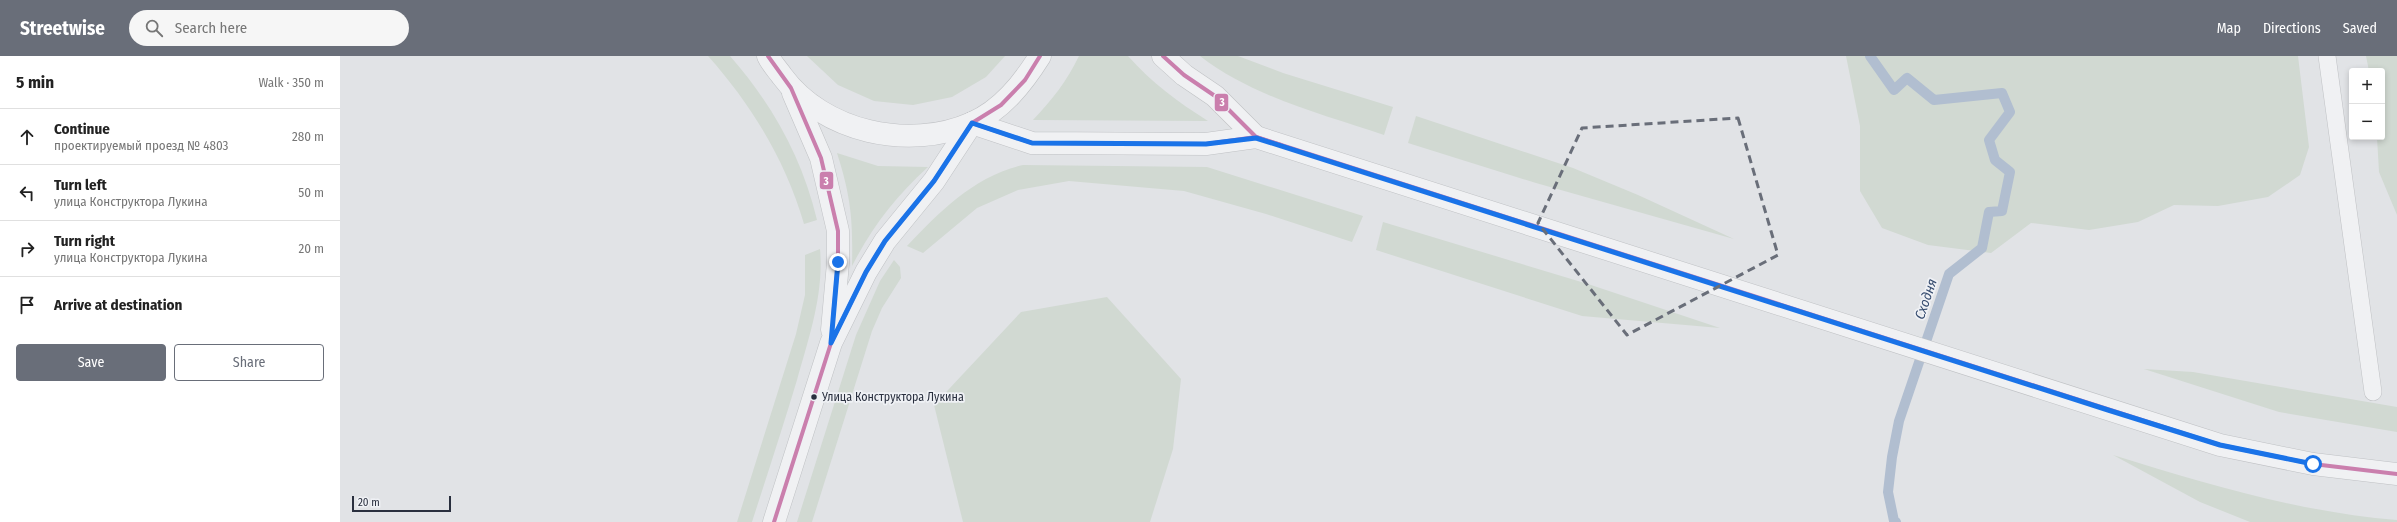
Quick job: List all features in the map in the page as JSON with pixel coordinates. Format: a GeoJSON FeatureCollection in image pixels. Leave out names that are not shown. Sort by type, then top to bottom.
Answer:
{"type":"FeatureCollection","features":[{"type":"Feature","properties":{"kind":"street"},"geometry":{"type":"LineString","coordinates":[[768,56],[791,88],[821,158],[838,231],[838,262],[831,343]]}},
{"type":"Feature","properties":{"kind":"street"},"geometry":{"type":"LineString","coordinates":[[791,88],[819,112],[856,128],[891,134],[934,134],[972,123],[1001,104],[1025,80],[1040,56]]}},
{"type":"Feature","properties":{"kind":"street"},"geometry":{"type":"LineString","coordinates":[[1163,56],[1184,76],[1215,96],[1256,138]]}},
{"type":"Feature","properties":{"kind":"street"},"geometry":{"type":"LineString","coordinates":[[972,123],[1032,143],[1206,144],[1256,138],[2220,445],[2313,464],[2397,474]]}},
{"type":"Feature","properties":{"kind":"street"},"geometry":{"type":"LineString","coordinates":[[774,522],[831,343],[866,272],[885,241],[934,181],[972,123]]}},
{"type":"Feature","properties":{"kind":"lane"},"geometry":{"type":"LineString","coordinates":[[2327,56],[2373,392]]}},
{"type":"Feature","properties":{"kind":"highlighted area"},"geometry":{"type":"Polygon","coordinates":[[[1738,118],[1778,255],[1627,335],[1538,223],[1582,128],[1738,118]]]}},
{"type":"Feature","properties":{"kind":"shaded area"},"geometry":{"type":"Polygon","coordinates":[[[708,56],[730,56],[772,112],[794,153],[811,197],[817,220],[804,224],[787,178],[765,134],[739,94],[708,56]]]}},
{"type":"Feature","properties":{"kind":"shaded area"},"geometry":{"type":"Polygon","coordinates":[[[807,56],[1005,56],[986,77],[952,97],[913,105],[874,101],[838,85],[807,56]]]}},
{"type":"Feature","properties":{"kind":"shaded area"},"geometry":{"type":"Polygon","coordinates":[[[1079,56],[1128,56],[1146,75],[1166,92],[1208,121],[1033,120],[1059,90],[1079,56]]]}},
{"type":"Feature","properties":{"kind":"shaded area"},"geometry":{"type":"Polygon","coordinates":[[[1200,56],[1238,56],[1283,73],[1393,107],[1384,135],[1313,112],[1265,93],[1242,83],[1200,56]]]}},
{"type":"Feature","properties":{"kind":"shaded area"},"geometry":{"type":"Polygon","coordinates":[[[1846,56],[2298,56],[2309,147],[2300,175],[2268,197],[2218,206],[2174,205],[2138,222],[2089,230],[2031,223],[1991,253],[1928,245],[1882,228],[1860,191],[1860,126],[1846,56]]]}},
{"type":"Feature","properties":{"kind":"shaded area"},"geometry":{"type":"Polygon","coordinates":[[[2366,56],[2397,56],[2397,215],[2379,172],[2377,140],[2385,140],[2385,68],[2368,68],[2366,56]]]}},
{"type":"Feature","properties":{"kind":"shaded area"},"geometry":{"type":"Polygon","coordinates":[[[1416,116],[1573,168],[1638,195],[1734,239],[1536,183],[1408,143],[1416,116]]]}},
{"type":"Feature","properties":{"kind":"shaded area"},"geometry":{"type":"Polygon","coordinates":[[[837,153],[878,166],[928,167],[916,178],[885,213],[876,225],[852,266],[850,209],[837,153]]]}},
{"type":"Feature","properties":{"kind":"shaded area"},"geometry":{"type":"Polygon","coordinates":[[[1023,165],[1207,167],[1363,216],[1352,242],[1266,214],[1184,191],[1069,181],[1018,190],[977,208],[923,253],[907,246],[932,220],[959,196],[989,177],[1023,165]]]}},
{"type":"Feature","properties":{"kind":"shaded area"},"geometry":{"type":"Polygon","coordinates":[[[1383,222],[1588,284],[1720,328],[1582,316],[1376,250],[1383,222]]]}},
{"type":"Feature","properties":{"kind":"shaded area"},"geometry":{"type":"Polygon","coordinates":[[[820,249],[821,266],[818,299],[811,332],[792,398],[752,522],[737,522],[796,334],[805,295],[805,255],[820,249]]]}},
{"type":"Feature","properties":{"kind":"shaded area"},"geometry":{"type":"Polygon","coordinates":[[[894,260],[900,267],[901,278],[882,308],[872,331],[812,522],[797,522],[856,335],[880,281],[894,260]]]}},
{"type":"Feature","properties":{"kind":"shaded area"},"geometry":{"type":"Polygon","coordinates":[[[1107,297],[1181,379],[1173,449],[1150,522],[963,522],[934,405],[1021,312],[1107,297]]]}},
{"type":"Feature","properties":{"kind":"shaded area"},"geometry":{"type":"Polygon","coordinates":[[[2144,369],[2193,372],[2397,407],[2397,432],[2279,412],[2144,369]]]}},
{"type":"Feature","properties":{"kind":"shaded area"},"geometry":{"type":"Polygon","coordinates":[[[2113,455],[2218,486],[2289,504],[2324,511],[2397,520],[2397,522],[2250,522],[2200,502],[2113,455]]]}},
{"type":"Feature","properties":{"kind":"waterway","name":"Сходня"},"geometry":{"type":"LineString","coordinates":[[1870,56],[1894,90],[1907,78],[1934,100],[2002,93],[2010,112],[1989,140],[1995,160],[2010,172],[2002,211],[1989,212],[1982,248],[1949,274],[1899,421],[1892,457],[1888,492],[1894,521],[1896,522]]}},
{"type":"Feature","properties":{"kind":"transit line","name":"3"},"geometry":{"type":"LineString","coordinates":[[768,56],[791,88],[821,158],[838,231],[838,263],[833,318]]}},
{"type":"Feature","properties":{"kind":"transit line","name":"3"},"geometry":{"type":"LineString","coordinates":[[774,522],[831,343],[866,272],[885,241],[934,181],[972,123],[1001,105],[1025,80],[1040,56]]}},
{"type":"Feature","properties":{"kind":"transit line","name":"3"},"geometry":{"type":"LineString","coordinates":[[1163,56],[1184,75],[1215,96],[1256,137],[1281,145]]}},
{"type":"Feature","properties":{"kind":"transit line","name":"3"},"geometry":{"type":"LineString","coordinates":[[972,123],[1032,143],[1206,144],[1256,137],[2220,445],[2313,464],[2397,474]]}},
{"type":"Feature","properties":{"kind":"place","name":"Улица Конструктора Лукина"},"geometry":{"type":"Point","coordinates":[814,397]}},
{"type":"Feature","properties":{"kind":"route"},"geometry":{"type":"LineString","coordinates":[[838,262],[831,343],[866,272],[885,241],[934,181],[972,123],[1032,143],[1115,142],[1206,144],[1256,138],[2220,445],[2313,464]]}}]}
